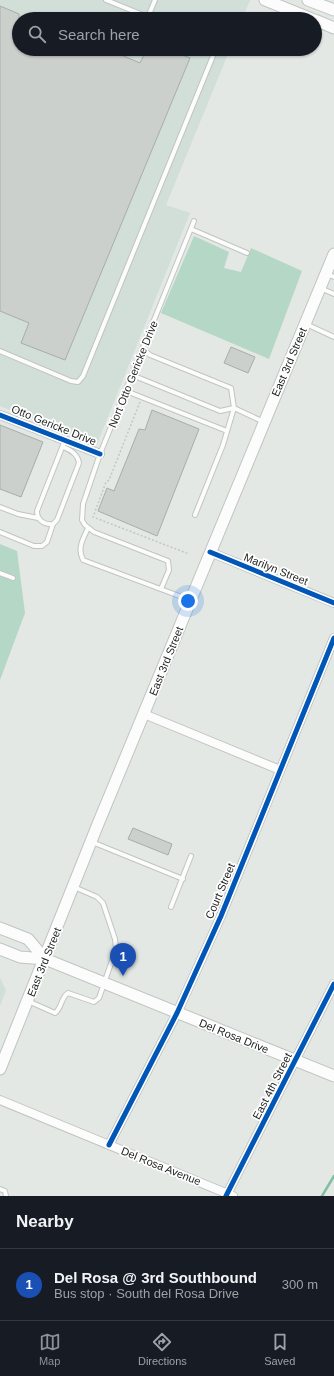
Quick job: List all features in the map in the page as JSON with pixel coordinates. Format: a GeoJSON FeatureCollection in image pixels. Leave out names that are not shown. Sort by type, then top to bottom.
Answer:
{"type":"FeatureCollection","features":[{"type":"Feature","properties":{"kind":"main road"},"geometry":{"type":"LineString","coordinates":[[264,0],[294,12]]}},
{"type":"Feature","properties":{"kind":"main road"},"geometry":{"type":"LineString","coordinates":[[308,0],[321,2],[334,10]]}},
{"type":"Feature","properties":{"kind":"main road"},"geometry":{"type":"LineString","coordinates":[[322,23],[334,28]]}},
{"type":"Feature","properties":{"kind":"main road","name":"East 3rd Street"},"geometry":{"type":"LineString","coordinates":[[0,1069],[210,552],[305,323],[320,288],[330,276],[334,254]]}},
{"type":"Feature","properties":{"kind":"main road"},"geometry":{"type":"LineString","coordinates":[[0,928],[28,939],[45,959]]}},
{"type":"Feature","properties":{"kind":"main road"},"geometry":{"type":"LineString","coordinates":[[0,949],[20,957],[45,959]]}},
{"type":"Feature","properties":{"kind":"main road","name":"Del Rosa Drive"},"geometry":{"type":"LineString","coordinates":[[45,959],[334,1076]]}},
{"type":"Feature","properties":{"kind":"street","name":"Otto Gericke Drive"},"geometry":{"type":"LineString","coordinates":[[0,415],[64,444],[100,454]]}},
{"type":"Feature","properties":{"kind":"street","name":"Marilyn Street"},"geometry":{"type":"LineString","coordinates":[[210,552],[334,603]]}},
{"type":"Feature","properties":{"kind":"street","name":"Court Street"},"geometry":{"type":"LineString","coordinates":[[109,1145],[177,1013],[221,916],[334,638]]}},
{"type":"Feature","properties":{"kind":"street"},"geometry":{"type":"LineString","coordinates":[[144,714],[280,770]]}},
{"type":"Feature","properties":{"kind":"street","name":"East 4th Street"},"geometry":{"type":"LineString","coordinates":[[229,1195],[334,984]]}},
{"type":"Feature","properties":{"kind":"street","name":"Del Rosa Avenue"},"geometry":{"type":"LineString","coordinates":[[0,1100],[229,1195]]}},
{"type":"Feature","properties":{"kind":"lane"},"geometry":{"type":"LineString","coordinates":[[106,0],[136,12]]}},
{"type":"Feature","properties":{"kind":"lane"},"geometry":{"type":"LineString","coordinates":[[150,12],[155,0]]}},
{"type":"Feature","properties":{"kind":"lane"},"geometry":{"type":"LineString","coordinates":[[0,351],[71,381],[78,382],[83,376],[212,56]]}},
{"type":"Feature","properties":{"kind":"lane","name":"Nort Otto Gericke Drive"},"geometry":{"type":"LineString","coordinates":[[88,528],[82,520],[83,504],[100,454],[194,221]]}},
{"type":"Feature","properties":{"kind":"lane"},"geometry":{"type":"LineString","coordinates":[[191,229],[247,253]]}},
{"type":"Feature","properties":{"kind":"lane"},"geometry":{"type":"LineString","coordinates":[[320,288],[334,294]]}},
{"type":"Feature","properties":{"kind":"lane"},"geometry":{"type":"LineString","coordinates":[[305,323],[334,336]]}},
{"type":"Feature","properties":{"kind":"lane"},"geometry":{"type":"LineString","coordinates":[[143,349],[150,355],[231,388],[234,408],[227,431],[195,515]]}},
{"type":"Feature","properties":{"kind":"lane"},"geometry":{"type":"LineString","coordinates":[[132,375],[220,411],[234,408],[264,422]]}},
{"type":"Feature","properties":{"kind":"lane"},"geometry":{"type":"LineString","coordinates":[[126,391],[227,431]]}},
{"type":"Feature","properties":{"kind":"lane"},"geometry":{"type":"LineString","coordinates":[[0,532],[34,546],[42,546],[47,542],[79,463],[77,456],[64,444],[37,511],[38,518]]}},
{"type":"Feature","properties":{"kind":"lane"},"geometry":{"type":"LineString","coordinates":[[0,507],[18,514],[38,518],[47,524],[53,524]]}},
{"type":"Feature","properties":{"kind":"lane"},"geometry":{"type":"LineString","coordinates":[[161,589],[169,570],[168,561],[94,532],[88,528],[82,540],[80,554],[83,560],[161,589],[191,600]]}},
{"type":"Feature","properties":{"kind":"lane"},"geometry":{"type":"LineString","coordinates":[[0,573],[13,578]]}},
{"type":"Feature","properties":{"kind":"lane"},"geometry":{"type":"LineString","coordinates":[[92,842],[182,879]]}},
{"type":"Feature","properties":{"kind":"lane"},"geometry":{"type":"LineString","coordinates":[[171,907],[191,856]]}},
{"type":"Feature","properties":{"kind":"lane"},"geometry":{"type":"LineString","coordinates":[[28,1001],[55,1013],[68,993],[94,1002],[99,998],[116,949],[115,939],[104,903],[97,897],[74,887]]}},
{"type":"Feature","properties":{"kind":"lane"},"geometry":{"type":"LineString","coordinates":[[0,1189],[4,1191],[6,1196]]}},
{"type":"Feature","properties":{"kind":"path"},"geometry":{"type":"LineString","coordinates":[[142,398],[109,480],[106,482],[93,517],[189,554]]}},
{"type":"Feature","properties":{"kind":"shaded area"},"geometry":{"type":"Polygon","coordinates":[[[0,0],[250,0],[245,12],[12,12],[12,56],[227,56],[166,205],[190,213],[97,444],[0,406],[0,0]]]}},
{"type":"Feature","properties":{"kind":"shaded area"},"geometry":{"type":"Polygon","coordinates":[[[0,978],[6,990],[0,1006],[0,978]]]}},
{"type":"Feature","properties":{"kind":"green space"},"geometry":{"type":"Polygon","coordinates":[[[194,236],[229,252],[224,268],[241,272],[251,248],[302,271],[269,359],[161,313],[194,236]]]}},
{"type":"Feature","properties":{"kind":"green space"},"geometry":{"type":"Polygon","coordinates":[[[0,544],[17,551],[25,613],[0,680],[0,544]]]}},
{"type":"Feature","properties":{"kind":"building"},"geometry":{"type":"Polygon","coordinates":[[[0,6],[14,12],[12,12],[12,56],[124,56],[140,63],[144,56],[185,56],[190,58],[65,360],[21,343],[29,323],[0,311],[0,6]]]}},
{"type":"Feature","properties":{"kind":"building"},"geometry":{"type":"Polygon","coordinates":[[[231,347],[255,357],[248,373],[224,363],[231,347]]]}},
{"type":"Feature","properties":{"kind":"building"},"geometry":{"type":"Polygon","coordinates":[[[152,410],[199,429],[157,536],[98,511],[107,488],[114,491],[139,429],[145,430],[152,410]]]}},
{"type":"Feature","properties":{"kind":"building"},"geometry":{"type":"Polygon","coordinates":[[[0,425],[43,442],[21,497],[0,489],[0,425]]]}},
{"type":"Feature","properties":{"kind":"building"},"geometry":{"type":"Polygon","coordinates":[[[133,828],[172,844],[168,855],[128,839],[133,828]]]}},
{"type":"Feature","properties":{"kind":"waterway"},"geometry":{"type":"LineString","coordinates":[[322,1196],[334,1176]]}},
{"type":"Feature","properties":{"kind":"cycle path"},"geometry":{"type":"LineString","coordinates":[[0,415],[100,454]]}},
{"type":"Feature","properties":{"kind":"cycle path"},"geometry":{"type":"LineString","coordinates":[[210,552],[334,603]]}},
{"type":"Feature","properties":{"kind":"cycle path"},"geometry":{"type":"LineString","coordinates":[[109,1145],[177,1013],[221,916],[334,638]]}},
{"type":"Feature","properties":{"kind":"cycle path"},"geometry":{"type":"LineString","coordinates":[[226,1196],[334,984]]}},
{"type":"Feature","properties":{"kind":"place","name":"Del Rosa @ 3rd Southbound"},"geometry":{"type":"Point","coordinates":[123,976]}}]}
